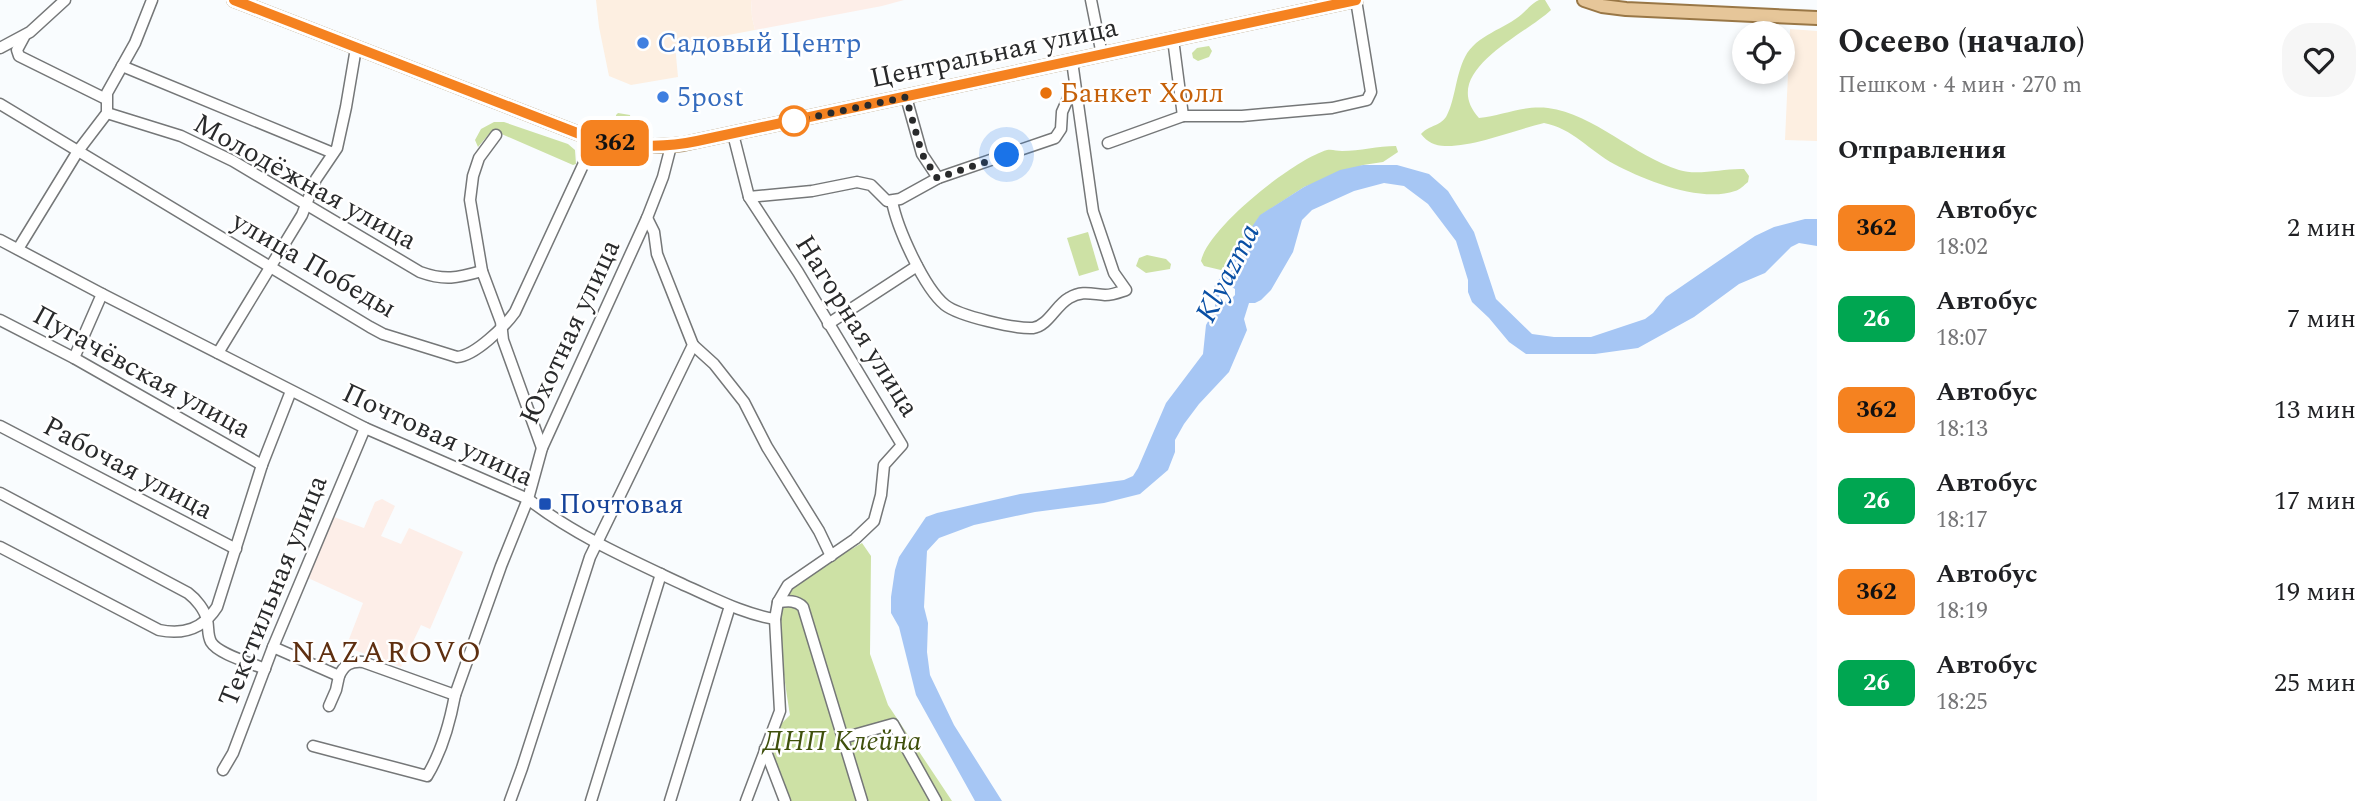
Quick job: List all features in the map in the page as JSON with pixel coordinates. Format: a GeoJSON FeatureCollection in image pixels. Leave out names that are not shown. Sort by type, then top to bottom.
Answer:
{"type":"FeatureCollection","features":[{"type":"Feature","properties":{"kind":"main road","name":"Центральная улица"},"geometry":{"type":"LineString","coordinates":[[234,0],[267,6],[356,48],[590,138],[635,146],[677,145],[733,134],[1356,0]]}},
{"type":"Feature","properties":{"kind":"main road"},"geometry":{"type":"LineString","coordinates":[[1584,0],[1626,9],[1817,18]]}},
{"type":"Feature","properties":{"kind":"street"},"geometry":{"type":"LineString","coordinates":[[0,48],[24,37],[65,0]]}},
{"type":"Feature","properties":{"kind":"street"},"geometry":{"type":"LineString","coordinates":[[18,249],[78,150],[107,113],[106,99],[135,43],[152,0]]}},
{"type":"Feature","properties":{"kind":"street"},"geometry":{"type":"LineString","coordinates":[[1091,0],[1102,55]]}},
{"type":"Feature","properties":{"kind":"street"},"geometry":{"type":"LineString","coordinates":[[1108,143],[1182,116],[1242,116],[1332,108],[1367,100],[1371,92],[1356,0]]}},
{"type":"Feature","properties":{"kind":"street"},"geometry":{"type":"LineString","coordinates":[[24,37],[17,50],[19,56],[106,99]]}},
{"type":"Feature","properties":{"kind":"street"},"geometry":{"type":"LineString","coordinates":[[1173,39],[1182,116]]}},
{"type":"Feature","properties":{"kind":"street"},"geometry":{"type":"LineString","coordinates":[[218,353],[307,205],[316,179],[337,148],[356,48]]}},
{"type":"Feature","properties":{"kind":"street"},"geometry":{"type":"LineString","coordinates":[[1072,61],[1076,78],[1093,211],[1114,273],[1126,290],[1112,295],[1083,292],[1075,294],[1056,307],[1041,325],[1027,327],[996,323],[949,308],[938,298],[917,266],[892,201],[914,193],[937,178],[1055,138],[1076,78]]}},
{"type":"Feature","properties":{"kind":"street"},"geometry":{"type":"LineString","coordinates":[[122,65],[333,153]]}},
{"type":"Feature","properties":{"kind":"street"},"geometry":{"type":"LineString","coordinates":[[906,97],[922,154],[937,178]]}},
{"type":"Feature","properties":{"kind":"street","name":"улица Победы"},"geometry":{"type":"LineString","coordinates":[[0,104],[370,327],[457,357],[465,356],[501,329],[515,312],[584,163],[590,138]]}},
{"type":"Feature","properties":{"kind":"street","name":"Молодёжная улица"},"geometry":{"type":"LineString","coordinates":[[107,113],[181,136],[233,160],[420,272],[456,278],[482,271]]}},
{"type":"Feature","properties":{"kind":"street","name":"Нагорная улица"},"geometry":{"type":"LineString","coordinates":[[733,134],[749,197],[798,272],[902,444],[884,465],[881,495],[874,521],[834,555]]}},
{"type":"Feature","properties":{"kind":"street"},"geometry":{"type":"LineString","coordinates":[[496,135],[479,158],[470,189],[470,200],[482,271],[501,322],[503,340],[542,448]]}},
{"type":"Feature","properties":{"kind":"street","name":"Юхотная улица"},"geometry":{"type":"LineString","coordinates":[[313,746],[427,776],[452,712],[455,695],[505,555],[528,499],[542,448],[647,218],[677,145]]}},
{"type":"Feature","properties":{"kind":"street","name":"Нагорная улица"},"geometry":{"type":"LineString","coordinates":[[749,197],[811,191],[857,182],[871,186],[881,198],[892,201]]}},
{"type":"Feature","properties":{"kind":"street"},"geometry":{"type":"LineString","coordinates":[[647,218],[654,232],[657,254],[693,345],[714,364],[744,402],[767,447],[834,555],[788,585],[778,601],[775,619],[780,711],[746,801]]}},
{"type":"Feature","properties":{"kind":"street","name":"Почтовая улица"},"geometry":{"type":"LineString","coordinates":[[0,240],[365,428],[528,499],[544,512],[597,542],[662,574],[747,613],[775,619]]}},
{"type":"Feature","properties":{"kind":"street"},"geometry":{"type":"LineString","coordinates":[[828,324],[917,266]]}},
{"type":"Feature","properties":{"kind":"street"},"geometry":{"type":"LineString","coordinates":[[74,358],[102,294]]}},
{"type":"Feature","properties":{"kind":"street","name":"Пугачёвская улица"},"geometry":{"type":"LineString","coordinates":[[0,320],[74,358],[262,465]]}},
{"type":"Feature","properties":{"kind":"street"},"geometry":{"type":"LineString","coordinates":[[510,801],[590,557],[693,345]]}},
{"type":"Feature","properties":{"kind":"street"},"geometry":{"type":"LineString","coordinates":[[0,547],[159,630],[188,631],[207,620],[217,607],[262,465],[291,391]]}},
{"type":"Feature","properties":{"kind":"street","name":"Рабочая улица"},"geometry":{"type":"LineString","coordinates":[[0,426],[236,549]]}},
{"type":"Feature","properties":{"kind":"street","name":"Текстильная улица"},"geometry":{"type":"LineString","coordinates":[[223,770],[233,753],[273,647],[365,428]]}},
{"type":"Feature","properties":{"kind":"street"},"geometry":{"type":"LineString","coordinates":[[0,493],[188,593],[195,598],[207,620],[207,631],[213,645],[265,669]]}},
{"type":"Feature","properties":{"kind":"street"},"geometry":{"type":"LineString","coordinates":[[591,801],[662,574]]}},
{"type":"Feature","properties":{"kind":"street"},"geometry":{"type":"LineString","coordinates":[[778,601],[791,601],[803,607],[862,801]]}},
{"type":"Feature","properties":{"kind":"street"},"geometry":{"type":"LineString","coordinates":[[670,801],[730,606]]}},
{"type":"Feature","properties":{"kind":"street"},"geometry":{"type":"LineString","coordinates":[[273,647],[339,676]]}},
{"type":"Feature","properties":{"kind":"street"},"geometry":{"type":"LineString","coordinates":[[329,706],[337,690],[339,676],[346,665],[353,662],[363,662],[455,695]]}},
{"type":"Feature","properties":{"kind":"street"},"geometry":{"type":"LineString","coordinates":[[843,738],[893,724],[936,801]]}},
{"type":"Feature","properties":{"kind":"street"},"geometry":{"type":"LineString","coordinates":[[765,749],[785,801]]}},
{"type":"Feature","properties":{"kind":"shaded area","name":"Садовый Центр"},"geometry":{"type":"Polygon","coordinates":[[[596,0],[751,0],[755,30],[675,45],[678,77],[631,85],[609,76],[596,0]]]}},
{"type":"Feature","properties":{"kind":"shaded area"},"geometry":{"type":"Polygon","coordinates":[[[751,0],[904,0],[755,30],[751,0]]]}},
{"type":"Feature","properties":{"kind":"shaded area"},"geometry":{"type":"Polygon","coordinates":[[[1795,29],[1817,31],[1817,141],[1785,140],[1788,84],[1795,84],[1795,29]]]}},
{"type":"Feature","properties":{"kind":"shaded area"},"geometry":{"type":"Polygon","coordinates":[[[382,499],[395,506],[381,536],[401,544],[409,528],[463,552],[430,629],[421,625],[401,667],[346,647],[363,603],[308,578],[334,517],[364,528],[375,502],[382,499]]]}},
{"type":"Feature","properties":{"kind":"green space"},"geometry":{"type":"Polygon","coordinates":[[[1539,0],[1545,0],[1551,10],[1506,43],[1476,70],[1469,85],[1469,101],[1479,118],[1530,108],[1565,112],[1582,118],[1662,164],[1686,172],[1744,169],[1749,176],[1748,182],[1737,190],[1721,194],[1673,188],[1614,164],[1572,135],[1544,123],[1456,146],[1438,145],[1426,139],[1421,134],[1447,115],[1462,64],[1470,49],[1539,0]]]}},
{"type":"Feature","properties":{"kind":"green space"},"geometry":{"type":"Polygon","coordinates":[[[1209,46],[1212,51],[1209,57],[1198,61],[1193,58],[1192,53],[1197,48],[1209,46]]]}},
{"type":"Feature","properties":{"kind":"green space"},"geometry":{"type":"Polygon","coordinates":[[[618,113],[630,115],[631,121],[647,126],[647,137],[642,139],[615,135],[618,113]]]}},
{"type":"Feature","properties":{"kind":"green space"},"geometry":{"type":"Polygon","coordinates":[[[494,122],[504,122],[568,144],[575,150],[576,164],[497,132],[489,134],[478,147],[475,140],[481,129],[494,122]]]}},
{"type":"Feature","properties":{"kind":"green space"},"geometry":{"type":"Polygon","coordinates":[[[1396,146],[1398,152],[1383,162],[1363,165],[1304,187],[1261,215],[1227,263],[1225,271],[1204,266],[1201,261],[1207,247],[1219,231],[1254,197],[1294,167],[1327,150],[1349,151],[1396,146]]]}},
{"type":"Feature","properties":{"kind":"green space"},"geometry":{"type":"Polygon","coordinates":[[[1088,232],[1099,270],[1079,276],[1067,238],[1088,232]]]}},
{"type":"Feature","properties":{"kind":"green space"},"geometry":{"type":"Polygon","coordinates":[[[1147,255],[1166,259],[1171,264],[1170,269],[1146,273],[1136,266],[1139,258],[1147,255]]]}},
{"type":"Feature","properties":{"kind":"green space","name":"ДНП Клейна"},"geometry":{"type":"Polygon","coordinates":[[[862,543],[871,556],[870,654],[888,705],[952,801],[789,801],[771,753],[778,727],[790,715],[781,633],[784,602],[795,586],[862,543]]]}},
{"type":"Feature","properties":{"kind":"water","name":"Klyazma"},"geometry":{"type":"Polygon","coordinates":[[[1363,165],[1397,165],[1429,174],[1448,191],[1474,232],[1496,299],[1532,334],[1591,337],[1645,319],[1666,297],[1755,236],[1774,227],[1805,219],[1817,219],[1817,246],[1799,243],[1791,247],[1765,273],[1739,284],[1694,317],[1638,348],[1595,354],[1526,354],[1509,342],[1472,302],[1456,241],[1428,204],[1404,186],[1384,183],[1354,191],[1312,210],[1302,220],[1293,252],[1271,290],[1261,300],[1249,303],[1244,319],[1247,330],[1229,372],[1184,424],[1175,440],[1175,452],[1168,470],[1140,494],[1104,503],[1035,512],[974,525],[939,538],[927,551],[924,607],[928,623],[927,652],[930,675],[954,725],[1002,801],[975,801],[916,695],[899,627],[891,613],[891,597],[899,557],[926,517],[937,513],[1020,494],[1124,480],[1133,476],[1166,403],[1203,354],[1206,325],[1215,309],[1211,294],[1227,263],[1260,215],[1304,187],[1340,170],[1363,165]],[[1227,284],[1219,295],[1220,299],[1229,301],[1235,295],[1235,289],[1227,284]]]}},
{"type":"Feature","properties":{"kind":"bus line","name":"362"},"geometry":{"type":"LineString","coordinates":[[234,0],[590,138],[616,144],[671,146],[1356,0]]}},
{"type":"Feature","properties":{"kind":"place","name":"Садовый Центр"},"geometry":{"type":"Point","coordinates":[643,43]}},
{"type":"Feature","properties":{"kind":"place","name":"Банкет Холл"},"geometry":{"type":"Point","coordinates":[1046,93]}},
{"type":"Feature","properties":{"kind":"place","name":"5post"},"geometry":{"type":"Point","coordinates":[663,97]}},
{"type":"Feature","properties":{"kind":"place","name":"Почтовая"},"geometry":{"type":"Point","coordinates":[545,504]}},
{"type":"Feature","properties":{"kind":"district","name":"NAZAROVO"},"geometry":{"type":"Point","coordinates":[387,653]}},
{"type":"Feature","properties":{"kind":"route"},"geometry":{"type":"LineString","coordinates":[[794,121],[906,97],[922,154],[937,178],[1007,155]]}}]}
